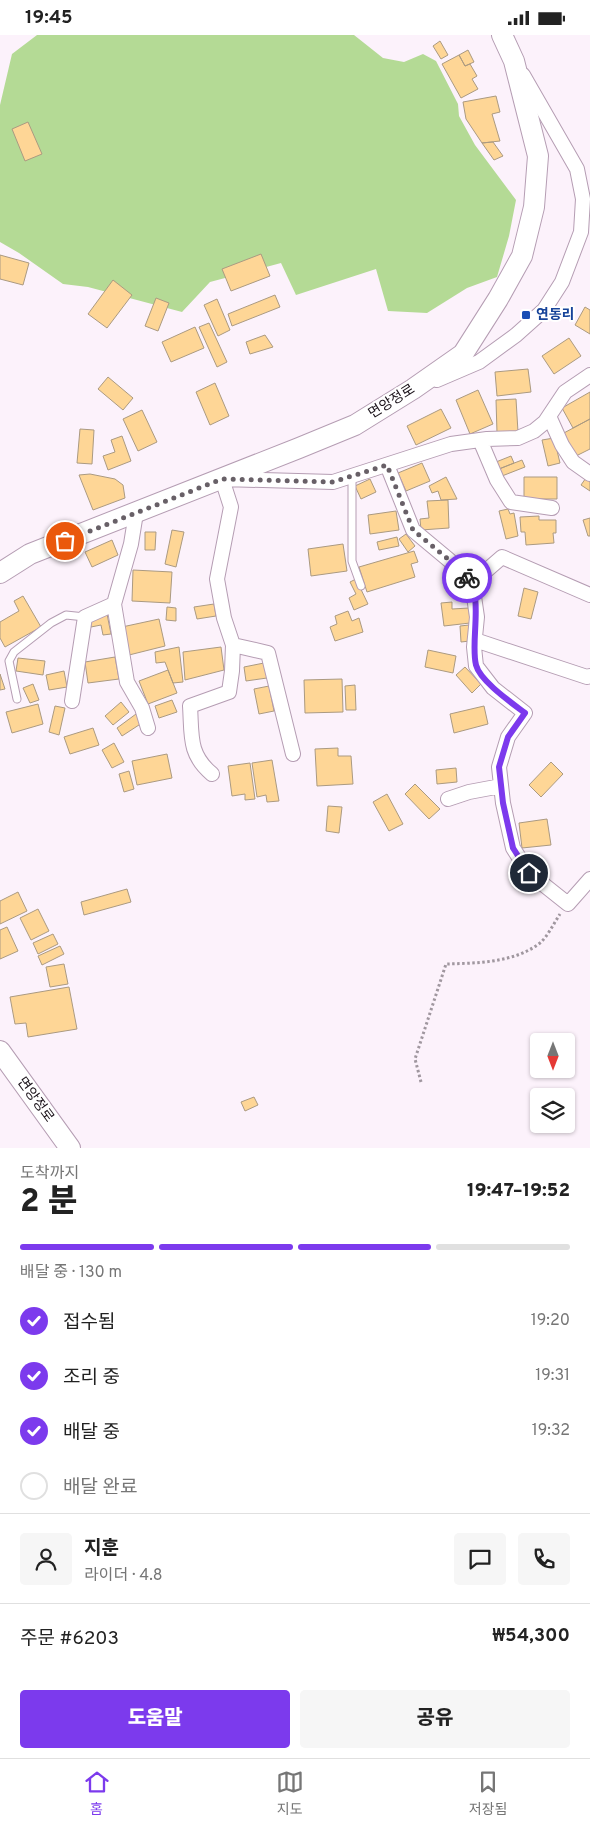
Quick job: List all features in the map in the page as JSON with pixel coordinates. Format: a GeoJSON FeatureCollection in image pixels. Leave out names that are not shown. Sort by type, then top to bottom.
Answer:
{"type":"FeatureCollection","features":[{"type":"Feature","properties":{"kind":"main road","name":"면앙정로"},"geometry":{"type":"LineString","coordinates":[[0,573],[30,554],[355,425],[413,389],[462,354],[498,299],[522,256],[534,207],[538,156],[511,54],[502,35]]}},
{"type":"Feature","properties":{"kind":"main road","name":"면앙정로"},"geometry":{"type":"LineString","coordinates":[[0,1051],[70,1148]]}},
{"type":"Feature","properties":{"kind":"street"},"geometry":{"type":"LineString","coordinates":[[413,389],[479,363],[516,335],[544,310],[562,282],[581,232],[586,227],[584,199],[577,169],[511,54]]}},
{"type":"Feature","properties":{"kind":"street"},"geometry":{"type":"LineString","coordinates":[[212,774],[201,765],[192,746],[190,706],[229,692],[232,671],[233,645],[224,618],[217,579],[231,507],[222,479],[333,482],[451,444],[518,438],[534,431],[549,416],[565,392],[590,375]]}},
{"type":"Feature","properties":{"kind":"street"},"geometry":{"type":"LineString","coordinates":[[549,416],[562,445],[573,462],[590,474]]}},
{"type":"Feature","properties":{"kind":"street"},"geometry":{"type":"LineString","coordinates":[[480,440],[497,480],[511,502],[552,508]]}},
{"type":"Feature","properties":{"kind":"street"},"geometry":{"type":"LineString","coordinates":[[387,465],[413,530],[449,560],[472,583],[477,617],[475,640],[476,666],[493,689],[525,713],[508,737],[499,767],[503,803],[513,848],[529,873],[568,903],[590,879]]}},
{"type":"Feature","properties":{"kind":"street"},"geometry":{"type":"LineString","coordinates":[[136,513],[131,545],[114,604],[127,682],[142,709],[148,728]]}},
{"type":"Feature","properties":{"kind":"street"},"geometry":{"type":"LineString","coordinates":[[472,583],[502,557],[590,595]]}},
{"type":"Feature","properties":{"kind":"street"},"geometry":{"type":"LineString","coordinates":[[72,701],[85,617],[114,604]]}},
{"type":"Feature","properties":{"kind":"street"},"geometry":{"type":"LineString","coordinates":[[475,640],[587,677],[590,676]]}},
{"type":"Feature","properties":{"kind":"street"},"geometry":{"type":"LineString","coordinates":[[233,645],[268,653],[293,754]]}},
{"type":"Feature","properties":{"kind":"street"},"geometry":{"type":"LineString","coordinates":[[448,799],[469,792],[501,786]]}},
{"type":"Feature","properties":{"kind":"lane"},"geometry":{"type":"LineString","coordinates":[[352,476],[352,561],[361,586]]}},
{"type":"Feature","properties":{"kind":"lane"},"geometry":{"type":"LineString","coordinates":[[17,699],[9,661],[14,652],[51,623],[66,615],[85,617]]}},
{"type":"Feature","properties":{"kind":"path"},"geometry":{"type":"LineString","coordinates":[[421,1082],[415,1059],[446,964],[482,963],[521,954],[541,942],[568,903]]}},
{"type":"Feature","properties":{"kind":"green space"},"geometry":{"type":"Polygon","coordinates":[[[37,35],[354,35],[383,58],[404,62],[423,54],[436,61],[458,104],[459,116],[475,145],[516,200],[509,236],[497,277],[467,288],[427,313],[388,311],[376,269],[296,295],[281,263],[210,282],[182,312],[88,287],[63,284],[0,242],[0,105],[12,54],[37,35]]]}},
{"type":"Feature","properties":{"kind":"building"},"geometry":{"type":"Polygon","coordinates":[[[440,41],[448,55],[441,59],[433,46],[440,41]]]}},
{"type":"Feature","properties":{"kind":"building"},"geometry":{"type":"Polygon","coordinates":[[[468,50],[474,62],[465,66],[459,55],[468,50]]]}},
{"type":"Feature","properties":{"kind":"building"},"geometry":{"type":"Polygon","coordinates":[[[459,55],[465,66],[470,64],[477,76],[472,79],[478,89],[461,98],[442,64],[459,55]]]}},
{"type":"Feature","properties":{"kind":"building"},"geometry":{"type":"Polygon","coordinates":[[[496,96],[500,112],[492,114],[500,141],[482,143],[466,119],[463,102],[496,96]]]}},
{"type":"Feature","properties":{"kind":"building"},"geometry":{"type":"Polygon","coordinates":[[[28,122],[42,154],[25,161],[12,129],[28,122]]]}},
{"type":"Feature","properties":{"kind":"building"},"geometry":{"type":"Polygon","coordinates":[[[493,142],[503,156],[494,160],[482,143],[493,142]]]}},
{"type":"Feature","properties":{"kind":"building"},"geometry":{"type":"Polygon","coordinates":[[[261,254],[270,276],[231,291],[222,269],[261,254]]]}},
{"type":"Feature","properties":{"kind":"building"},"geometry":{"type":"Polygon","coordinates":[[[0,255],[29,263],[23,285],[0,279],[0,255]]]}},
{"type":"Feature","properties":{"kind":"building"},"geometry":{"type":"Polygon","coordinates":[[[113,280],[132,295],[107,328],[88,314],[113,280]]]}},
{"type":"Feature","properties":{"kind":"building"},"geometry":{"type":"Polygon","coordinates":[[[275,295],[280,307],[232,326],[228,314],[275,295]]]}},
{"type":"Feature","properties":{"kind":"building"},"geometry":{"type":"Polygon","coordinates":[[[156,298],[169,303],[158,331],[145,326],[156,298]]]}},
{"type":"Feature","properties":{"kind":"building"},"geometry":{"type":"Polygon","coordinates":[[[217,299],[230,330],[218,336],[204,305],[217,299]]]}},
{"type":"Feature","properties":{"kind":"building"},"geometry":{"type":"Polygon","coordinates":[[[585,307],[590,310],[590,334],[575,325],[585,307]]]}},
{"type":"Feature","properties":{"kind":"building"},"geometry":{"type":"Polygon","coordinates":[[[209,323],[227,362],[217,367],[199,327],[209,323]]]}},
{"type":"Feature","properties":{"kind":"building"},"geometry":{"type":"Polygon","coordinates":[[[195,327],[204,348],[171,362],[162,342],[195,327]]]}},
{"type":"Feature","properties":{"kind":"building"},"geometry":{"type":"Polygon","coordinates":[[[265,335],[273,347],[250,354],[246,342],[265,335]]]}},
{"type":"Feature","properties":{"kind":"building"},"geometry":{"type":"Polygon","coordinates":[[[569,338],[581,356],[554,374],[542,356],[569,338]]]}},
{"type":"Feature","properties":{"kind":"building"},"geometry":{"type":"Polygon","coordinates":[[[528,369],[531,392],[497,396],[495,372],[528,369]]]}},
{"type":"Feature","properties":{"kind":"building"},"geometry":{"type":"Polygon","coordinates":[[[108,377],[133,398],[123,410],[98,389],[108,377]]]}},
{"type":"Feature","properties":{"kind":"building"},"geometry":{"type":"Polygon","coordinates":[[[215,383],[229,416],[210,425],[196,392],[215,383]]]}},
{"type":"Feature","properties":{"kind":"building"},"geometry":{"type":"Polygon","coordinates":[[[478,390],[493,424],[470,434],[456,400],[478,390]]]}},
{"type":"Feature","properties":{"kind":"building"},"geometry":{"type":"Polygon","coordinates":[[[590,392],[590,419],[573,428],[562,408],[590,392]]]}},
{"type":"Feature","properties":{"kind":"building"},"geometry":{"type":"Polygon","coordinates":[[[516,399],[518,432],[497,433],[496,400],[516,399]]]}},
{"type":"Feature","properties":{"kind":"building"},"geometry":{"type":"Polygon","coordinates":[[[441,409],[451,428],[416,445],[407,426],[441,409]]]}},
{"type":"Feature","properties":{"kind":"building"},"geometry":{"type":"Polygon","coordinates":[[[142,410],[157,442],[138,451],[123,419],[142,410]]]}},
{"type":"Feature","properties":{"kind":"building"},"geometry":{"type":"Polygon","coordinates":[[[590,419],[590,449],[574,457],[562,434],[590,419]]]}},
{"type":"Feature","properties":{"kind":"building"},"geometry":{"type":"Polygon","coordinates":[[[80,429],[94,430],[92,464],[77,463],[80,429]]]}},
{"type":"Feature","properties":{"kind":"building"},"geometry":{"type":"Polygon","coordinates":[[[122,436],[131,461],[108,470],[103,456],[115,452],[111,440],[122,436]]]}},
{"type":"Feature","properties":{"kind":"building"},"geometry":{"type":"Polygon","coordinates":[[[554,438],[560,463],[548,466],[542,440],[554,438]]]}},
{"type":"Feature","properties":{"kind":"building"},"geometry":{"type":"Polygon","coordinates":[[[511,456],[514,463],[499,469],[496,462],[511,456]]]}},
{"type":"Feature","properties":{"kind":"building"},"geometry":{"type":"Polygon","coordinates":[[[522,460],[525,467],[502,476],[499,469],[522,460]]]}},
{"type":"Feature","properties":{"kind":"building"},"geometry":{"type":"Polygon","coordinates":[[[422,463],[430,481],[406,491],[398,473],[422,463]]]}},
{"type":"Feature","properties":{"kind":"building"},"geometry":{"type":"Polygon","coordinates":[[[90,474],[115,479],[123,485],[125,498],[93,510],[79,475],[90,474]]]}},
{"type":"Feature","properties":{"kind":"building"},"geometry":{"type":"Polygon","coordinates":[[[588,475],[590,477],[590,491],[581,485],[588,475]]]}},
{"type":"Feature","properties":{"kind":"building"},"geometry":{"type":"Polygon","coordinates":[[[446,477],[457,499],[441,500],[438,491],[432,493],[429,486],[446,477]]]}},
{"type":"Feature","properties":{"kind":"building"},"geometry":{"type":"Polygon","coordinates":[[[524,477],[557,477],[557,499],[524,499],[524,477]]]}},
{"type":"Feature","properties":{"kind":"building"},"geometry":{"type":"Polygon","coordinates":[[[370,479],[376,492],[361,499],[355,486],[370,479]]]}},
{"type":"Feature","properties":{"kind":"building"},"geometry":{"type":"Polygon","coordinates":[[[448,500],[449,528],[421,530],[420,519],[429,518],[427,501],[448,500]]]}},
{"type":"Feature","properties":{"kind":"building"},"geometry":{"type":"Polygon","coordinates":[[[508,509],[510,514],[514,513],[518,536],[506,539],[499,511],[508,509]]]}},
{"type":"Feature","properties":{"kind":"building"},"geometry":{"type":"Polygon","coordinates":[[[396,511],[399,530],[370,534],[368,515],[396,511]]]}},
{"type":"Feature","properties":{"kind":"building"},"geometry":{"type":"Polygon","coordinates":[[[539,516],[539,520],[556,520],[556,533],[553,533],[554,543],[526,545],[525,532],[521,532],[520,517],[539,516]]]}},
{"type":"Feature","properties":{"kind":"building"},"geometry":{"type":"Polygon","coordinates":[[[590,518],[590,536],[588,536],[583,520],[590,518]]]}},
{"type":"Feature","properties":{"kind":"building"},"geometry":{"type":"Polygon","coordinates":[[[172,530],[184,532],[176,567],[165,564],[172,530]]]}},
{"type":"Feature","properties":{"kind":"building"},"geometry":{"type":"Polygon","coordinates":[[[145,532],[156,532],[155,550],[145,550],[145,532]]]}},
{"type":"Feature","properties":{"kind":"building"},"geometry":{"type":"Polygon","coordinates":[[[406,534],[415,546],[408,552],[399,539],[406,534]]]}},
{"type":"Feature","properties":{"kind":"building"},"geometry":{"type":"Polygon","coordinates":[[[397,537],[399,546],[379,550],[377,542],[397,537]]]}},
{"type":"Feature","properties":{"kind":"building"},"geometry":{"type":"Polygon","coordinates":[[[112,540],[118,555],[92,567],[85,552],[112,540]]]}},
{"type":"Feature","properties":{"kind":"building"},"geometry":{"type":"Polygon","coordinates":[[[343,544],[347,571],[311,576],[308,549],[343,544]]]}},
{"type":"Feature","properties":{"kind":"building"},"geometry":{"type":"Polygon","coordinates":[[[414,551],[418,562],[411,564],[415,577],[367,592],[359,567],[414,551]]]}},
{"type":"Feature","properties":{"kind":"building"},"geometry":{"type":"Polygon","coordinates":[[[133,570],[172,572],[170,603],[132,601],[133,570]]]}},
{"type":"Feature","properties":{"kind":"building"},"geometry":{"type":"Polygon","coordinates":[[[356,579],[368,604],[354,610],[349,598],[356,594],[350,582],[356,579]]]}},
{"type":"Feature","properties":{"kind":"building"},"geometry":{"type":"Polygon","coordinates":[[[524,588],[538,592],[531,619],[518,616],[524,588]]]}},
{"type":"Feature","properties":{"kind":"building"},"geometry":{"type":"Polygon","coordinates":[[[23,596],[41,627],[5,647],[0,638],[0,622],[19,611],[14,601],[23,596]]]}},
{"type":"Feature","properties":{"kind":"building"},"geometry":{"type":"Polygon","coordinates":[[[452,602],[452,609],[469,608],[470,623],[444,626],[441,603],[452,602]]]}},
{"type":"Feature","properties":{"kind":"building"},"geometry":{"type":"Polygon","coordinates":[[[214,604],[216,616],[197,619],[194,607],[214,604]]]}},
{"type":"Feature","properties":{"kind":"building"},"geometry":{"type":"Polygon","coordinates":[[[167,607],[176,608],[176,621],[166,620],[167,607]]]}},
{"type":"Feature","properties":{"kind":"building"},"geometry":{"type":"Polygon","coordinates":[[[348,611],[352,621],[359,618],[363,632],[335,641],[330,627],[337,624],[335,616],[348,611]]]}},
{"type":"Feature","properties":{"kind":"building"},"geometry":{"type":"Polygon","coordinates":[[[107,614],[111,634],[103,635],[101,625],[91,627],[89,617],[107,614]]]}},
{"type":"Feature","properties":{"kind":"building"},"geometry":{"type":"Polygon","coordinates":[[[159,619],[165,646],[129,655],[122,627],[159,619]]]}},
{"type":"Feature","properties":{"kind":"building"},"geometry":{"type":"Polygon","coordinates":[[[469,625],[470,641],[461,642],[460,626],[469,625]]]}},
{"type":"Feature","properties":{"kind":"building"},"geometry":{"type":"Polygon","coordinates":[[[179,647],[183,682],[173,683],[165,662],[156,663],[155,652],[179,647]]]}},
{"type":"Feature","properties":{"kind":"building"},"geometry":{"type":"Polygon","coordinates":[[[221,647],[224,670],[185,680],[183,652],[221,647]]]}},
{"type":"Feature","properties":{"kind":"building"},"geometry":{"type":"Polygon","coordinates":[[[428,650],[456,656],[453,673],[425,667],[428,650]]]}},
{"type":"Feature","properties":{"kind":"building"},"geometry":{"type":"Polygon","coordinates":[[[115,657],[119,679],[88,683],[85,662],[115,657]]]}},
{"type":"Feature","properties":{"kind":"building"},"geometry":{"type":"Polygon","coordinates":[[[18,658],[45,661],[43,675],[16,671],[18,658]]]}},
{"type":"Feature","properties":{"kind":"building"},"geometry":{"type":"Polygon","coordinates":[[[264,663],[267,678],[246,681],[244,667],[264,663]]]}},
{"type":"Feature","properties":{"kind":"building"},"geometry":{"type":"Polygon","coordinates":[[[465,667],[481,684],[472,693],[456,675],[465,667]]]}},
{"type":"Feature","properties":{"kind":"building"},"geometry":{"type":"Polygon","coordinates":[[[168,670],[177,693],[148,704],[139,681],[168,670]]]}},
{"type":"Feature","properties":{"kind":"building"},"geometry":{"type":"Polygon","coordinates":[[[64,671],[67,687],[49,690],[46,675],[64,671]]]}},
{"type":"Feature","properties":{"kind":"building"},"geometry":{"type":"Polygon","coordinates":[[[0,674],[5,689],[0,690],[0,674]]]}},
{"type":"Feature","properties":{"kind":"building"},"geometry":{"type":"Polygon","coordinates":[[[342,679],[343,712],[305,713],[304,680],[342,679]]]}},
{"type":"Feature","properties":{"kind":"building"},"geometry":{"type":"Polygon","coordinates":[[[33,684],[39,700],[30,703],[23,688],[33,684]]]}},
{"type":"Feature","properties":{"kind":"building"},"geometry":{"type":"Polygon","coordinates":[[[355,685],[356,710],[346,710],[345,686],[355,685]]]}},
{"type":"Feature","properties":{"kind":"building"},"geometry":{"type":"Polygon","coordinates":[[[269,686],[274,711],[259,714],[254,689],[269,686]]]}},
{"type":"Feature","properties":{"kind":"building"},"geometry":{"type":"Polygon","coordinates":[[[172,700],[177,712],[159,718],[155,706],[172,700]]]}},
{"type":"Feature","properties":{"kind":"building"},"geometry":{"type":"Polygon","coordinates":[[[121,702],[129,712],[113,725],[105,716],[121,702]]]}},
{"type":"Feature","properties":{"kind":"building"},"geometry":{"type":"Polygon","coordinates":[[[38,704],[43,724],[12,733],[6,712],[38,704]]]}},
{"type":"Feature","properties":{"kind":"building"},"geometry":{"type":"Polygon","coordinates":[[[55,706],[65,708],[59,735],[49,732],[55,706]]]}},
{"type":"Feature","properties":{"kind":"building"},"geometry":{"type":"Polygon","coordinates":[[[484,706],[488,724],[454,733],[450,714],[484,706]]]}},
{"type":"Feature","properties":{"kind":"building"},"geometry":{"type":"Polygon","coordinates":[[[136,714],[142,723],[122,736],[117,728],[136,714]]]}},
{"type":"Feature","properties":{"kind":"building"},"geometry":{"type":"Polygon","coordinates":[[[93,728],[99,745],[70,754],[64,737],[93,728]]]}},
{"type":"Feature","properties":{"kind":"building"},"geometry":{"type":"Polygon","coordinates":[[[114,743],[124,762],[112,768],[102,750],[114,743]]]}},
{"type":"Feature","properties":{"kind":"building"},"geometry":{"type":"Polygon","coordinates":[[[338,748],[338,756],[351,756],[353,784],[317,786],[315,749],[338,748]]]}},
{"type":"Feature","properties":{"kind":"building"},"geometry":{"type":"Polygon","coordinates":[[[167,754],[172,778],[137,785],[132,761],[167,754]]]}},
{"type":"Feature","properties":{"kind":"building"},"geometry":{"type":"Polygon","coordinates":[[[272,760],[279,801],[267,802],[266,795],[257,797],[252,763],[272,760]]]}},
{"type":"Feature","properties":{"kind":"building"},"geometry":{"type":"Polygon","coordinates":[[[551,762],[563,774],[541,797],[529,785],[551,762]]]}},
{"type":"Feature","properties":{"kind":"building"},"geometry":{"type":"Polygon","coordinates":[[[250,763],[255,799],[245,800],[245,794],[232,796],[228,766],[250,763]]]}},
{"type":"Feature","properties":{"kind":"building"},"geometry":{"type":"Polygon","coordinates":[[[456,768],[457,782],[437,784],[436,770],[456,768]]]}},
{"type":"Feature","properties":{"kind":"building"},"geometry":{"type":"Polygon","coordinates":[[[129,771],[134,789],[124,792],[119,774],[129,771]]]}},
{"type":"Feature","properties":{"kind":"building"},"geometry":{"type":"Polygon","coordinates":[[[415,784],[440,809],[429,819],[405,794],[415,784]]]}},
{"type":"Feature","properties":{"kind":"building"},"geometry":{"type":"Polygon","coordinates":[[[387,794],[403,824],[389,831],[373,802],[387,794]]]}},
{"type":"Feature","properties":{"kind":"building"},"geometry":{"type":"Polygon","coordinates":[[[328,806],[342,807],[339,833],[326,831],[328,806]]]}},
{"type":"Feature","properties":{"kind":"building"},"geometry":{"type":"Polygon","coordinates":[[[547,819],[551,845],[522,848],[519,823],[547,819]]]}},
{"type":"Feature","properties":{"kind":"building"},"geometry":{"type":"Polygon","coordinates":[[[127,889],[131,902],[84,915],[81,902],[127,889]]]}},
{"type":"Feature","properties":{"kind":"building"},"geometry":{"type":"Polygon","coordinates":[[[18,892],[27,911],[0,924],[0,901],[18,892]]]}},
{"type":"Feature","properties":{"kind":"building"},"geometry":{"type":"Polygon","coordinates":[[[38,909],[49,931],[31,940],[20,918],[38,909]]]}},
{"type":"Feature","properties":{"kind":"building"},"geometry":{"type":"Polygon","coordinates":[[[7,927],[18,951],[0,959],[0,930],[7,927]]]}},
{"type":"Feature","properties":{"kind":"building"},"geometry":{"type":"Polygon","coordinates":[[[53,934],[58,944],[38,954],[33,943],[53,934]]]}},
{"type":"Feature","properties":{"kind":"building"},"geometry":{"type":"Polygon","coordinates":[[[60,946],[64,954],[42,965],[38,956],[60,946]]]}},
{"type":"Feature","properties":{"kind":"building"},"geometry":{"type":"Polygon","coordinates":[[[64,964],[68,984],[50,987],[46,967],[64,964]]]}},
{"type":"Feature","properties":{"kind":"building"},"geometry":{"type":"Polygon","coordinates":[[[69,987],[77,1029],[28,1037],[26,1023],[15,1024],[10,997],[69,987]]]}},
{"type":"Feature","properties":{"kind":"building"},"geometry":{"type":"Polygon","coordinates":[[[254,1097],[258,1105],[245,1111],[241,1102],[254,1097]]]}},
{"type":"Feature","properties":{"kind":"way so far"},"geometry":{"type":"LineString","coordinates":[[65,541],[222,479],[333,482],[387,465],[413,530],[467,578]]}},
{"type":"Feature","properties":{"kind":"place","name":"연동리"},"geometry":{"type":"Point","coordinates":[526,315]}},
{"type":"Feature","properties":{"kind":"route"},"geometry":{"type":"LineString","coordinates":[[467,578],[472,583],[477,617],[474,647],[476,666],[493,689],[525,713],[508,737],[499,767],[503,803],[513,848],[529,873]]}}]}
